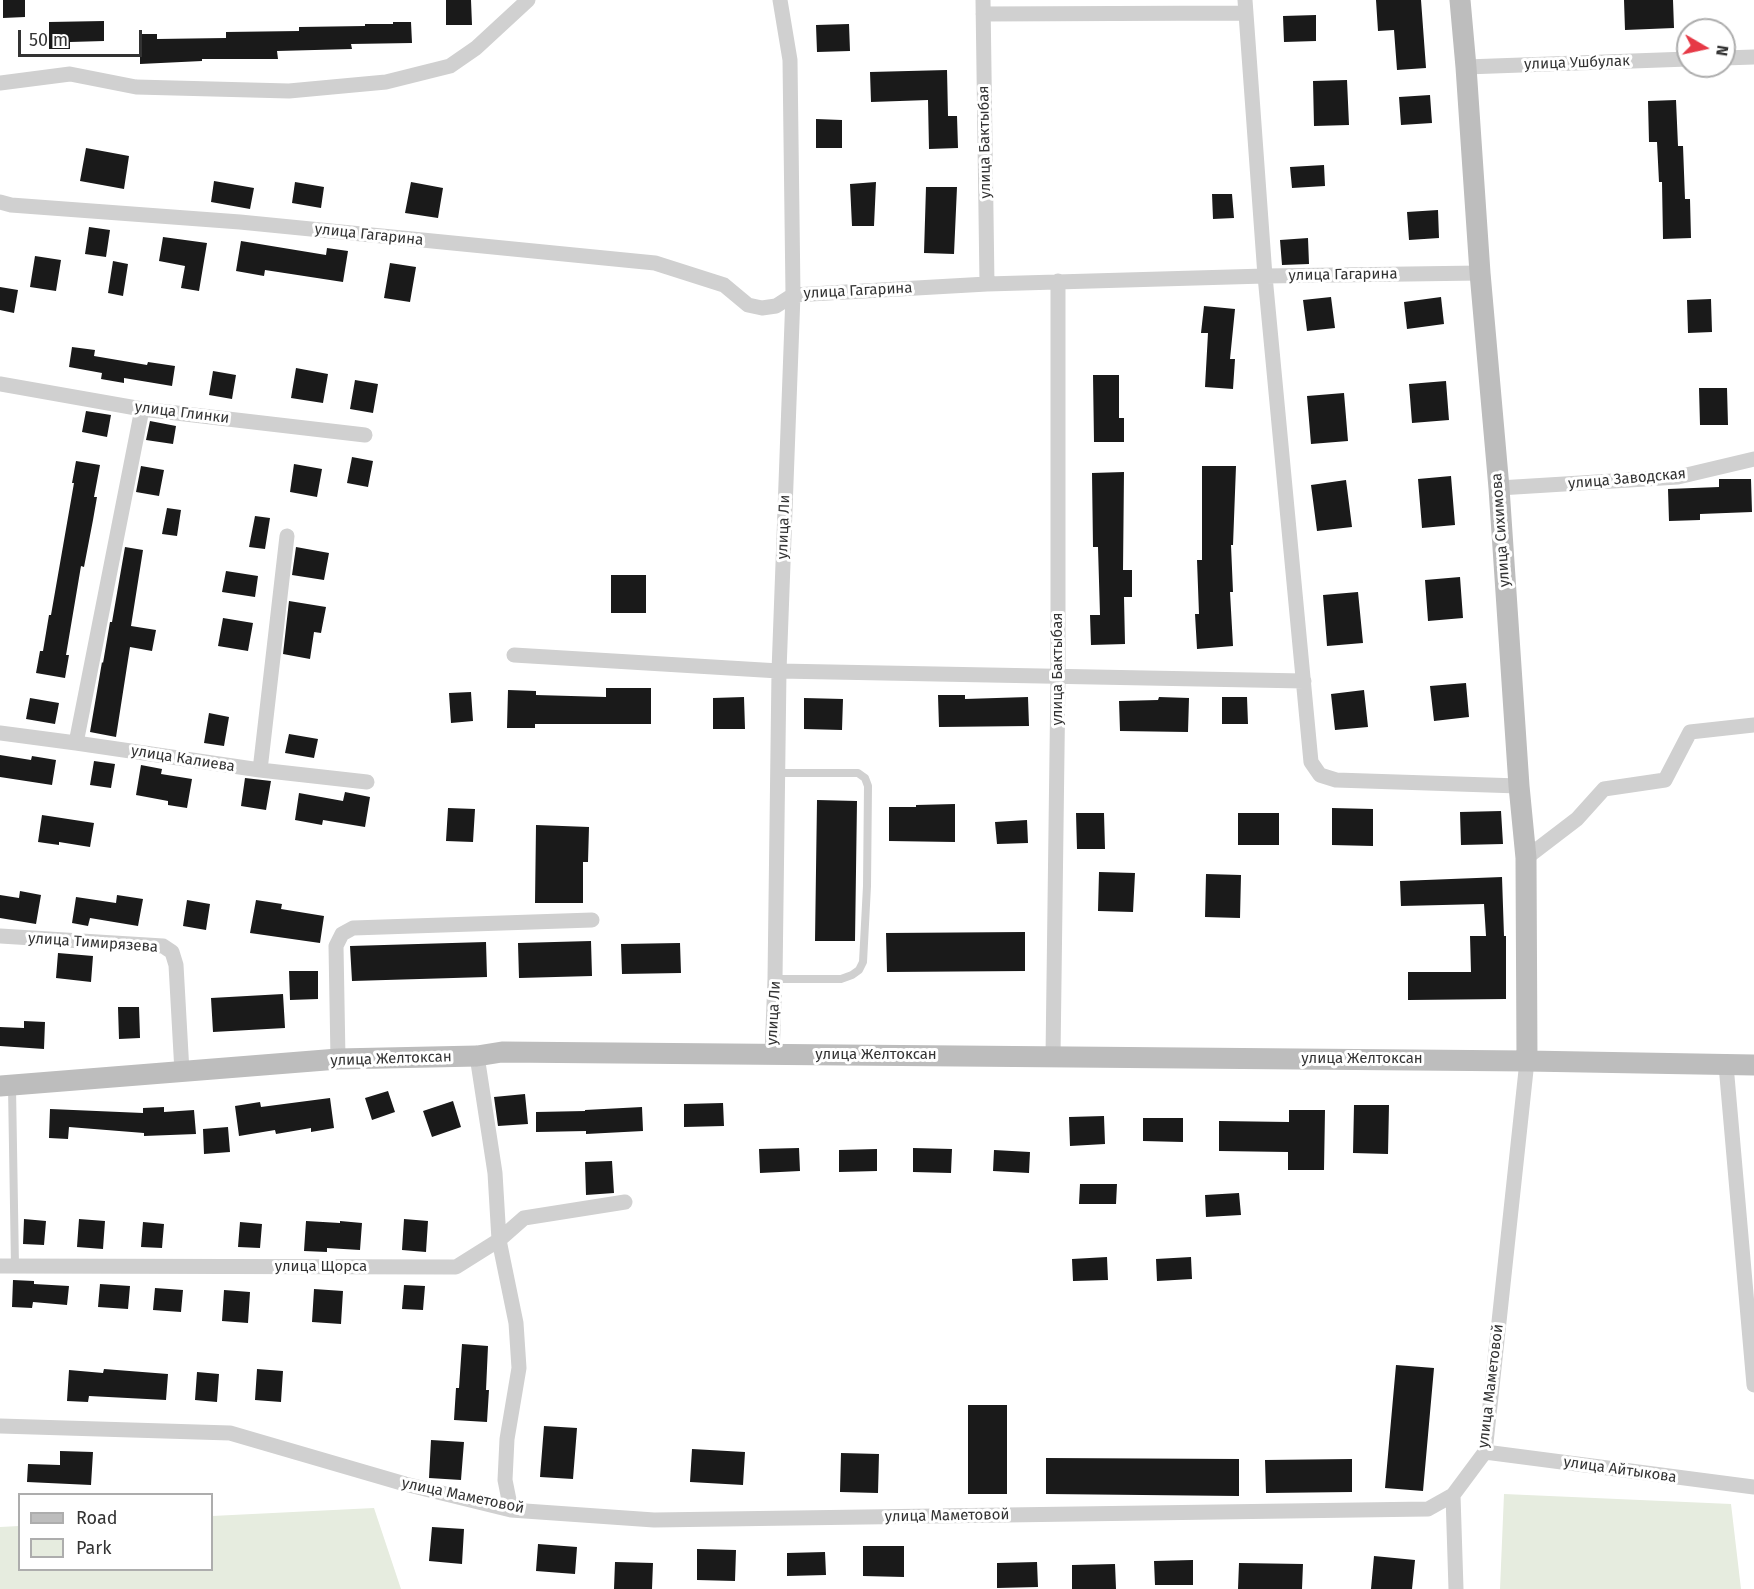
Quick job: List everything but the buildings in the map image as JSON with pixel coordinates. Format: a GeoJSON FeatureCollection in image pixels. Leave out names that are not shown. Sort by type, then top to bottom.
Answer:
{"type":"FeatureCollection","features":[{"type":"Feature","properties":{"kind":"street"},"geometry":{"type":"LineString","coordinates":[[0,83],[70,74],[136,87],[290,91],[386,82],[450,66],[476,48],[528,0]]}},
{"type":"Feature","properties":{"kind":"street","name":"улица Ли"},"geometry":{"type":"LineString","coordinates":[[772,1054],[779,671],[793,295],[790,60],[780,0]]}},
{"type":"Feature","properties":{"kind":"street","name":"улица Сихимова"},"geometry":{"type":"LineString","coordinates":[[1460,0],[1526,858],[1527,1061]]}},
{"type":"Feature","properties":{"kind":"street"},"geometry":{"type":"LineString","coordinates":[[983,7],[1245,6],[1265,276],[1311,762],[1320,775],[1336,780],[1519,786]]}},
{"type":"Feature","properties":{"kind":"street","name":"улица Бактыбая"},"geometry":{"type":"LineString","coordinates":[[983,7],[987,284]]}},
{"type":"Feature","properties":{"kind":"street"},"geometry":{"type":"LineString","coordinates":[[1736,58],[1754,57]]}},
{"type":"Feature","properties":{"kind":"street","name":"улица Ушбулак"},"geometry":{"type":"LineString","coordinates":[[1466,67],[1676,59]]}},
{"type":"Feature","properties":{"kind":"street","name":"улица Гагарина"},"geometry":{"type":"LineString","coordinates":[[0,201],[11,205],[240,222],[655,263],[724,285],[748,305],[762,308],[776,306],[793,295],[987,284],[1480,273]]}},
{"type":"Feature","properties":{"kind":"street","name":"улица Бактыбая"},"geometry":{"type":"LineString","coordinates":[[1053,1057],[1058,676],[1058,281]]}},
{"type":"Feature","properties":{"kind":"street","name":"улица Глинки"},"geometry":{"type":"LineString","coordinates":[[0,384],[142,409],[365,435]]}},
{"type":"Feature","properties":{"kind":"street"},"geometry":{"type":"LineString","coordinates":[[76,742],[142,409]]}},
{"type":"Feature","properties":{"kind":"street","name":"улица Заводская"},"geometry":{"type":"LineString","coordinates":[[1499,488],[1678,477],[1754,459]]}},
{"type":"Feature","properties":{"kind":"street"},"geometry":{"type":"LineString","coordinates":[[260,770],[287,536]]}},
{"type":"Feature","properties":{"kind":"street"},"geometry":{"type":"LineString","coordinates":[[514,655],[779,671],[1304,681]]}},
{"type":"Feature","properties":{"kind":"street"},"geometry":{"type":"LineString","coordinates":[[1526,858],[1577,819],[1604,789],[1665,780],[1690,732],[1754,725]]}},
{"type":"Feature","properties":{"kind":"street","name":"улица Калиева"},"geometry":{"type":"LineString","coordinates":[[0,733],[260,770],[367,782]]}},
{"type":"Feature","properties":{"kind":"street"},"geometry":{"type":"LineString","coordinates":[[338,1059],[336,946],[342,934],[353,928],[592,920]]}},
{"type":"Feature","properties":{"kind":"street","name":"улица Тимирязева"},"geometry":{"type":"LineString","coordinates":[[0,936],[163,946],[172,952],[176,965],[182,1072]]}},
{"type":"Feature","properties":{"kind":"street","name":"улица Желтоксан"},"geometry":{"type":"LineString","coordinates":[[6,1086],[338,1059],[477,1056],[502,1052],[1754,1065]]}},
{"type":"Feature","properties":{"kind":"street"},"geometry":{"type":"LineString","coordinates":[[477,1056],[495,1173],[499,1240],[516,1323],[519,1368],[507,1439],[505,1480],[511,1510]]}},
{"type":"Feature","properties":{"kind":"street","name":"улица Маметовой"},"geometry":{"type":"LineString","coordinates":[[0,1426],[230,1433],[405,1484],[511,1510],[654,1520],[1428,1509],[1453,1495],[1485,1452],[1527,1061]]}},
{"type":"Feature","properties":{"kind":"street"},"geometry":{"type":"LineString","coordinates":[[1726,1065],[1754,1385]]}},
{"type":"Feature","properties":{"kind":"street","name":"улица Щорса"},"geometry":{"type":"LineString","coordinates":[[8,1266],[456,1267],[499,1240],[524,1218],[625,1202]]}},
{"type":"Feature","properties":{"kind":"street","name":"улица Айтыкова"},"geometry":{"type":"LineString","coordinates":[[1485,1452],[1754,1487]]}},
{"type":"Feature","properties":{"kind":"street"},"geometry":{"type":"LineString","coordinates":[[1453,1495],[1456,1589]]}},
{"type":"Feature","properties":{"kind":"lane"},"geometry":{"type":"LineString","coordinates":[[775,979],[841,979],[859,970],[863,962],[868,786],[865,778],[858,773],[778,773]]}},
{"type":"Feature","properties":{"kind":"lane"},"geometry":{"type":"LineString","coordinates":[[6,1086],[8,1266]]}},
{"type":"Feature","properties":{"kind":"green space"},"geometry":{"type":"Polygon","coordinates":[[[1504,1494],[1731,1504],[1741,1589],[1500,1589],[1504,1494]]]}},
{"type":"Feature","properties":{"kind":"green space"},"geometry":{"type":"Polygon","coordinates":[[[374,1508],[401,1589],[0,1589],[0,1527],[18,1526],[18,1571],[213,1571],[213,1516],[374,1508]]]}}]}
